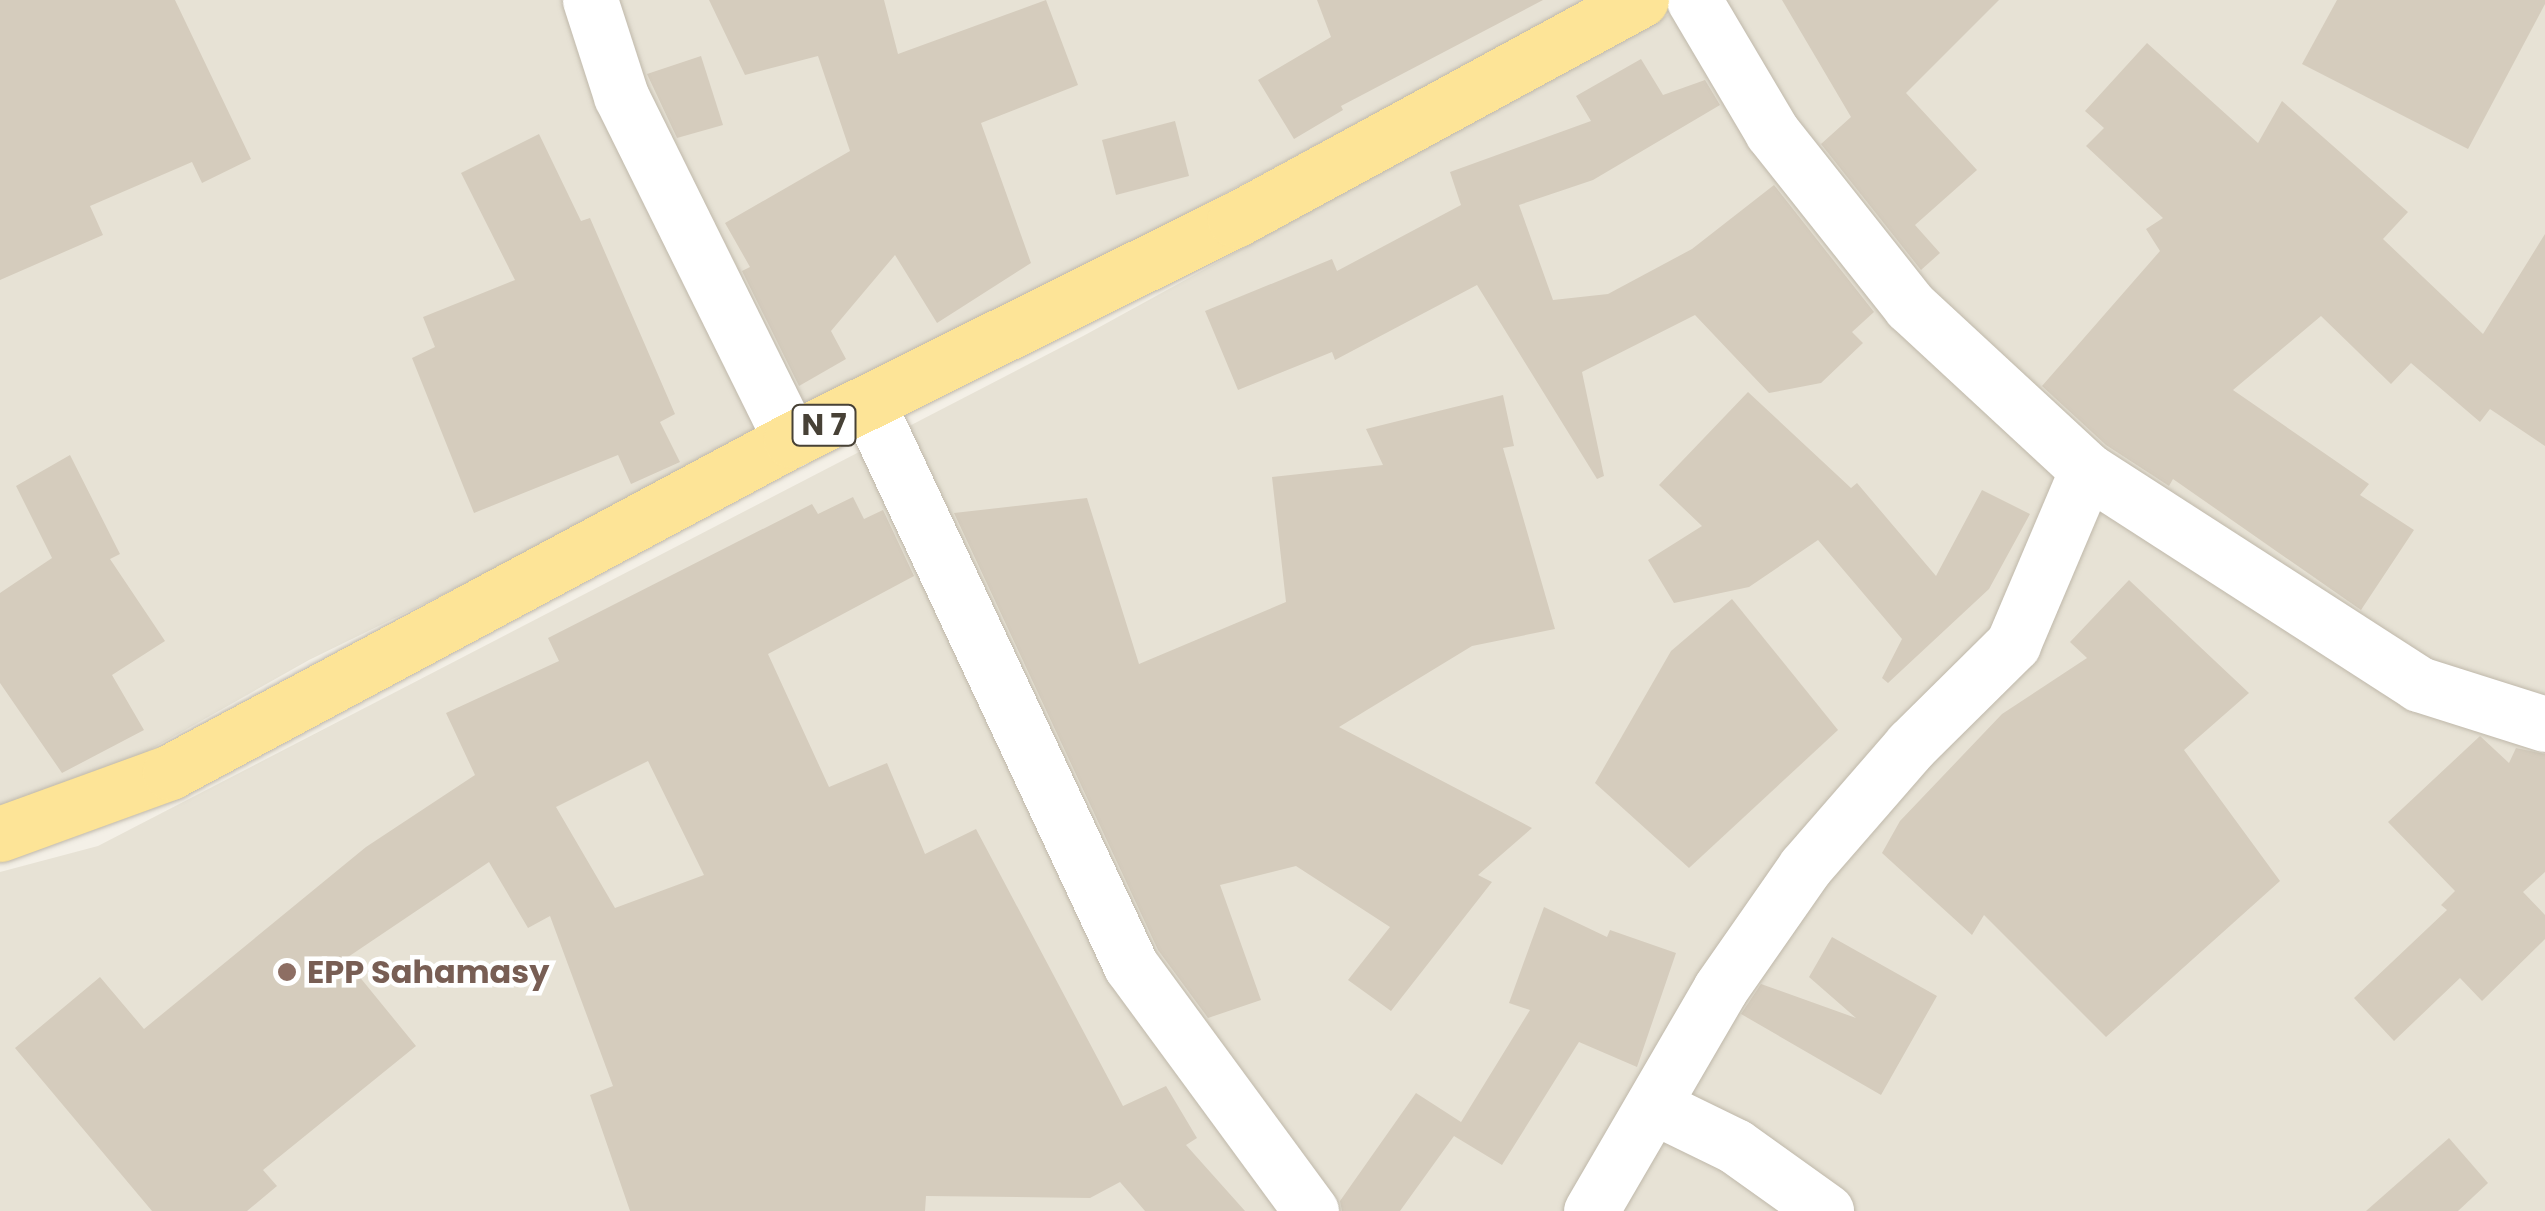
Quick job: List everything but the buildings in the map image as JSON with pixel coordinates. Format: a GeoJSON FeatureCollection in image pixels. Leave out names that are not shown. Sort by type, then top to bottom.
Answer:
{"type":"FeatureCollection","features":[{"type":"Feature","properties":{"kind":"main road","name":"N 7"},"geometry":{"type":"LineString","coordinates":[[0,834],[170,772],[791,440],[1234,220],[1641,0]]}},
{"type":"Feature","properties":{"kind":"street"},"geometry":{"type":"LineString","coordinates":[[590,0],[621,96],[791,440]]}},
{"type":"Feature","properties":{"kind":"street"},"geometry":{"type":"LineString","coordinates":[[1694,0],[1772,132],[1910,306],[2087,470],[2420,684],[2545,724]]}},
{"type":"Feature","properties":{"kind":"street"},"geometry":{"type":"LineString","coordinates":[[868,404],[1131,966],[1311,1211]]}},
{"type":"Feature","properties":{"kind":"street"},"geometry":{"type":"LineString","coordinates":[[1591,1211],[1720,990],[1805,867],[1911,745],[2013,644],[2087,470]]}},
{"type":"Feature","properties":{"kind":"street"},"geometry":{"type":"LineString","coordinates":[[1655,1107],[1735,1146],[1826,1211]]}},
{"type":"Feature","properties":{"kind":"shaded area"},"geometry":{"type":"Polygon","coordinates":[[[0,0],[1589,0],[769,435],[309,660],[109,773],[0,806],[0,0]]]}},
{"type":"Feature","properties":{"kind":"shaded area"},"geometry":{"type":"Polygon","coordinates":[[[1695,0],[2545,0],[2545,1211],[0,1211],[0,872],[98,846],[1085,335],[1695,0]]]}},
{"type":"Feature","properties":{"kind":"place","name":"EPP Sahamasy"},"geometry":{"type":"Point","coordinates":[287,972]}}]}
